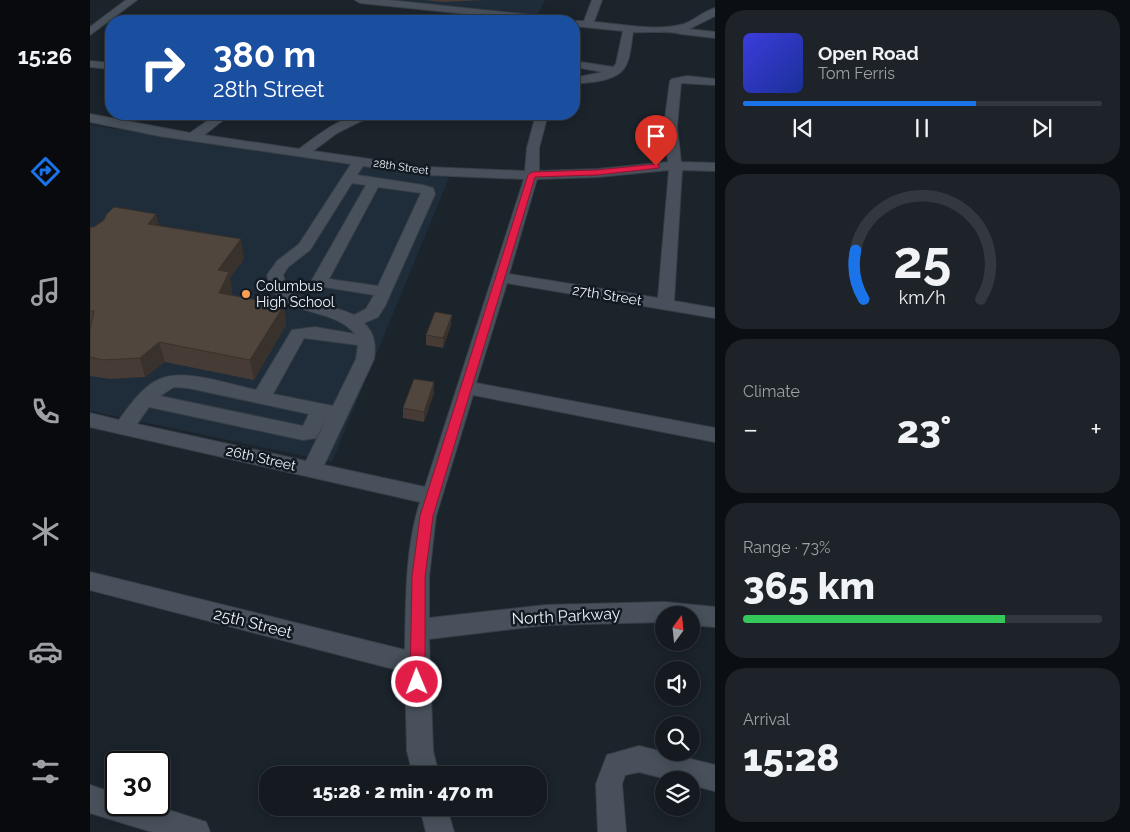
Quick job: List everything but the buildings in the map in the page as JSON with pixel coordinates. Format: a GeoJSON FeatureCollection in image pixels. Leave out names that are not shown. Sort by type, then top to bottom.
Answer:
{"type":"FeatureCollection","features":[{"type":"Feature","properties":{"kind":"street"},"geometry":{"type":"LineString","coordinates":[[116,15],[132,0]]}},
{"type":"Feature","properties":{"kind":"street"},"geometry":{"type":"LineString","coordinates":[[360,0],[504,15]]}},
{"type":"Feature","properties":{"kind":"street"},"geometry":{"type":"LineString","coordinates":[[588,24],[597,0]]}},
{"type":"Feature","properties":{"kind":"street"},"geometry":{"type":"LineString","coordinates":[[454,15],[457,10]]}},
{"type":"Feature","properties":{"kind":"street"},"geometry":{"type":"LineString","coordinates":[[670,30],[702,22],[715,11]]}},
{"type":"Feature","properties":{"kind":"street"},"geometry":{"type":"LineString","coordinates":[[90,20],[105,22]]}},
{"type":"Feature","properties":{"kind":"street"},"geometry":{"type":"LineString","coordinates":[[580,23],[715,35]]}},
{"type":"Feature","properties":{"kind":"street"},"geometry":{"type":"LineString","coordinates":[[90,32],[105,24]]}},
{"type":"Feature","properties":{"kind":"street"},"geometry":{"type":"LineString","coordinates":[[580,80],[615,72],[621,65],[629,28]]}},
{"type":"Feature","properties":{"kind":"street"},"geometry":{"type":"LineString","coordinates":[[90,64],[105,65]]}},
{"type":"Feature","properties":{"kind":"street"},"geometry":{"type":"LineString","coordinates":[[580,65],[615,72]]}},
{"type":"Feature","properties":{"kind":"street"},"geometry":{"type":"LineString","coordinates":[[666,305],[676,164],[671,142],[671,124],[676,81],[687,79],[715,82]]}},
{"type":"Feature","properties":{"kind":"street","name":"28th Street"},"geometry":{"type":"LineString","coordinates":[[90,118],[114,124],[192,137],[469,175],[597,173],[676,164],[715,167]]}},
{"type":"Feature","properties":{"kind":"street"},"geometry":{"type":"LineString","coordinates":[[192,137],[216,120]]}},
{"type":"Feature","properties":{"kind":"street"},"geometry":{"type":"LineString","coordinates":[[301,153],[333,130],[353,120]]}},
{"type":"Feature","properties":{"kind":"street"},"geometry":{"type":"LineString","coordinates":[[424,766],[420,750],[417,630],[418,577],[426,516],[532,175],[533,148],[537,120]]}},
{"type":"Feature","properties":{"kind":"street"},"geometry":{"type":"LineString","coordinates":[[146,400],[303,433],[309,433],[330,412],[365,359],[367,344],[365,338],[361,329],[349,318],[293,302],[278,288],[275,275],[282,264],[305,247],[359,161]]}},
{"type":"Feature","properties":{"kind":"street"},"geometry":{"type":"LineString","coordinates":[[348,178],[428,191],[372,313],[354,322]]}},
{"type":"Feature","properties":{"kind":"street"},"geometry":{"type":"LineString","coordinates":[[374,182],[320,280],[324,283],[383,292]]}},
{"type":"Feature","properties":{"kind":"street","name":"27th Street"},"geometry":{"type":"LineString","coordinates":[[500,277],[715,314]]}},
{"type":"Feature","properties":{"kind":"street"},"geometry":{"type":"LineString","coordinates":[[261,398],[298,334],[307,332],[355,341],[365,338]]}},
{"type":"Feature","properties":{"kind":"street"},"geometry":{"type":"LineString","coordinates":[[124,427],[138,408],[163,384],[173,381],[188,382],[330,412]]}},
{"type":"Feature","properties":{"kind":"street"},"geometry":{"type":"LineString","coordinates":[[466,387],[715,435]]}},
{"type":"Feature","properties":{"kind":"street"},"geometry":{"type":"LineString","coordinates":[[312,470],[330,412]]}},
{"type":"Feature","properties":{"kind":"street","name":"26th Street"},"geometry":{"type":"LineString","coordinates":[[90,420],[432,497]]}},
{"type":"Feature","properties":{"kind":"street","name":"25th Street"},"geometry":{"type":"LineString","coordinates":[[90,581],[417,664]]}},
{"type":"Feature","properties":{"kind":"street","name":"North Parkway"},"geometry":{"type":"LineString","coordinates":[[417,630],[546,615],[665,612],[715,618]]}},
{"type":"Feature","properties":{"kind":"street"},"geometry":{"type":"LineString","coordinates":[[612,832],[609,784],[616,764],[639,759],[715,778]]}},
{"type":"Feature","properties":{"kind":"street"},"geometry":{"type":"LineString","coordinates":[[90,799],[196,832]]}},
{"type":"Feature","properties":{"kind":"street"},"geometry":{"type":"LineString","coordinates":[[436,816],[440,832]]}},
{"type":"Feature","properties":{"kind":"shaded area"},"geometry":{"type":"Polygon","coordinates":[[[384,0],[545,0],[538,15],[384,0]]]}},
{"type":"Feature","properties":{"kind":"shaded area","name":"Columbus High School"},"geometry":{"type":"Polygon","coordinates":[[[90,125],[449,178],[332,462],[90,411],[90,125]]]}},
{"type":"Feature","properties":{"kind":"place","name":"Columbus High School"},"geometry":{"type":"Point","coordinates":[246,294]}},
{"type":"Feature","properties":{"kind":"route"},"geometry":{"type":"LineString","coordinates":[[417,682],[418,577],[426,516],[532,175],[597,173],[656,166]]}}]}
